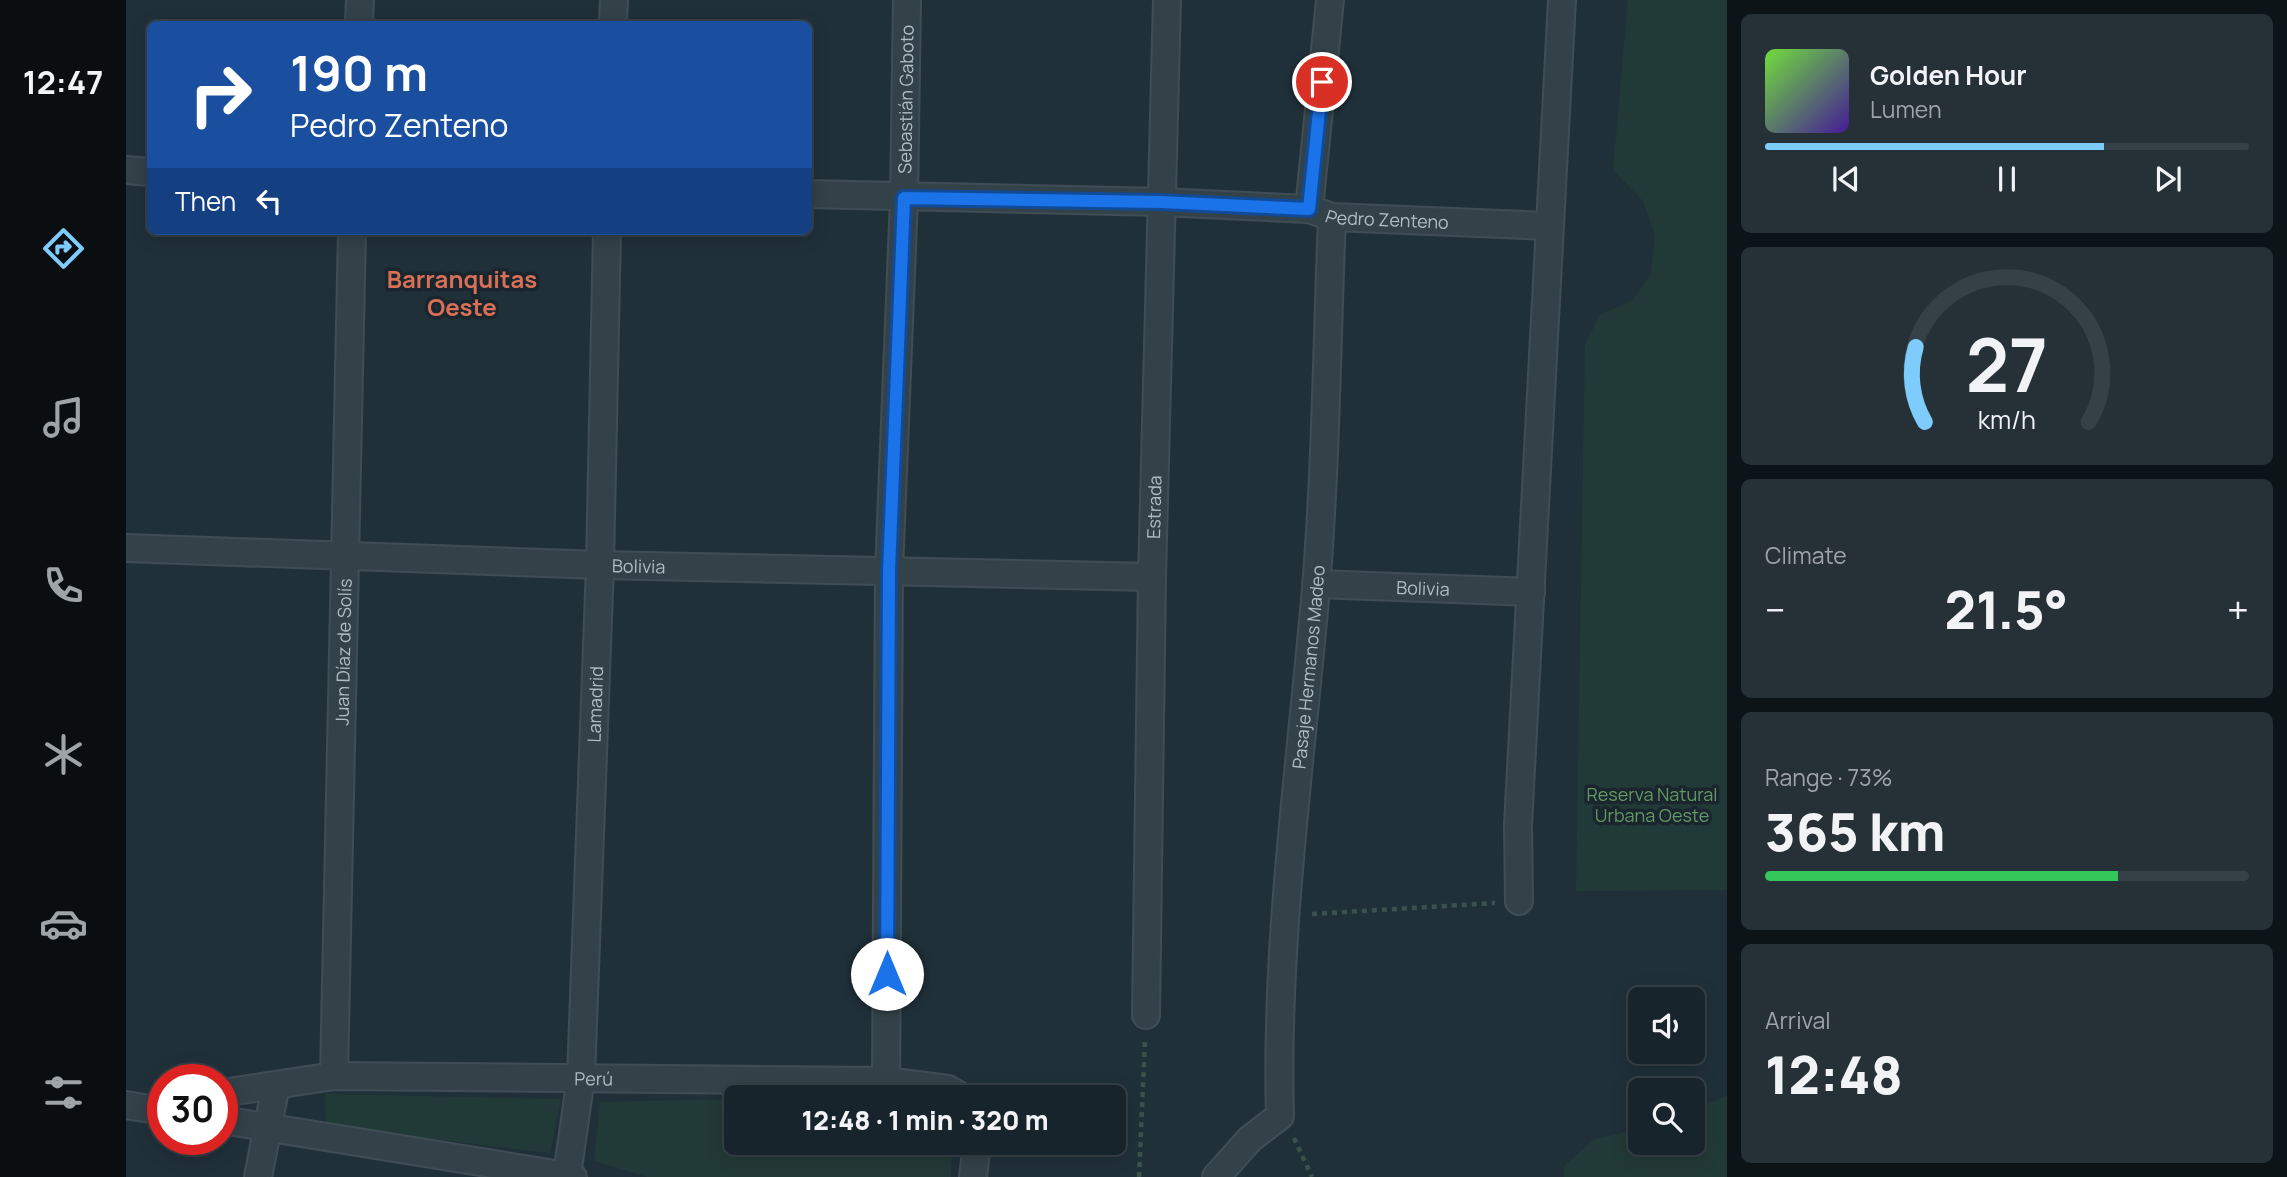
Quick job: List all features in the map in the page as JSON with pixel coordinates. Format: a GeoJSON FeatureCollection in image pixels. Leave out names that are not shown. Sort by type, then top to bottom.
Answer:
{"type":"FeatureCollection","features":[{"type":"Feature","properties":{"kind":"street"},"geometry":{"type":"LineString","coordinates":[[359,21],[360,0]]}},
{"type":"Feature","properties":{"kind":"street"},"geometry":{"type":"LineString","coordinates":[[613,21],[614,0]]}},
{"type":"Feature","properties":{"kind":"street","name":"Sebastián Gaboto"},"geometry":{"type":"LineString","coordinates":[[886,1081],[889,571],[904,198],[907,0]]}},
{"type":"Feature","properties":{"kind":"street","name":"Estrada"},"geometry":{"type":"LineString","coordinates":[[1146,1015],[1152,578],[1167,0]]}},
{"type":"Feature","properties":{"kind":"street","name":"Pasaje Hermanos Madeo"},"geometry":{"type":"LineString","coordinates":[[1280,1116],[1278,1055],[1287,915],[1316,584],[1320,213],[1330,0]]}},
{"type":"Feature","properties":{"kind":"street"},"geometry":{"type":"LineString","coordinates":[[1519,901],[1518,825],[1562,0]]}},
{"type":"Feature","properties":{"kind":"street"},"geometry":{"type":"LineString","coordinates":[[126,170],[147,172]]}},
{"type":"Feature","properties":{"kind":"street","name":"Pedro Zenteno"},"geometry":{"type":"LineString","coordinates":[[812,194],[1161,202],[1549,226]]}},
{"type":"Feature","properties":{"kind":"street","name":"Juan Díaz de Solís"},"geometry":{"type":"LineString","coordinates":[[334,1076],[352,235]]}},
{"type":"Feature","properties":{"kind":"street","name":"Lamadrid"},"geometry":{"type":"LineString","coordinates":[[570,1176],[581,1077],[600,565],[607,235]]}},
{"type":"Feature","properties":{"kind":"street","name":"Bolivia"},"geometry":{"type":"LineString","coordinates":[[126,548],[600,565],[1152,578]]}},
{"type":"Feature","properties":{"kind":"street","name":"Bolivia"},"geometry":{"type":"LineString","coordinates":[[1316,584],[1531,592]]}},
{"type":"Feature","properties":{"kind":"street","name":"Perú"},"geometry":{"type":"LineString","coordinates":[[238,1091],[334,1076],[886,1081],[917,1085]]}},
{"type":"Feature","properties":{"kind":"street"},"geometry":{"type":"LineString","coordinates":[[258,1177],[276,1085]]}},
{"type":"Feature","properties":{"kind":"street"},"geometry":{"type":"LineString","coordinates":[[129,1106],[147,1104]]}},
{"type":"Feature","properties":{"kind":"street"},"geometry":{"type":"LineString","coordinates":[[129,1106],[147,1109]]}},
{"type":"Feature","properties":{"kind":"street"},"geometry":{"type":"LineString","coordinates":[[1216,1177],[1250,1139],[1280,1116]]}},
{"type":"Feature","properties":{"kind":"street"},"geometry":{"type":"LineString","coordinates":[[238,1123],[570,1176]]}},
{"type":"Feature","properties":{"kind":"street"},"geometry":{"type":"LineString","coordinates":[[972,1177],[975,1155]]}},
{"type":"Feature","properties":{"kind":"path"},"geometry":{"type":"LineString","coordinates":[[1287,915],[1519,901]]}},
{"type":"Feature","properties":{"kind":"path"},"geometry":{"type":"LineString","coordinates":[[1139,1177],[1146,1015]]}},
{"type":"Feature","properties":{"kind":"path"},"geometry":{"type":"LineString","coordinates":[[1280,1116],[1301,1149],[1312,1177]]}},
{"type":"Feature","properties":{"kind":"green space","name":"Reserva Natural Urbana Oeste"},"geometry":{"type":"Polygon","coordinates":[[[1628,0],[1727,0],[1727,890],[1576,891],[1585,345],[1600,315],[1633,300],[1651,274],[1655,235],[1643,201],[1613,170],[1628,0]]]}},
{"type":"Feature","properties":{"kind":"green space"},"geometry":{"type":"Polygon","coordinates":[[[325,1094],[561,1099],[550,1153],[326,1126],[325,1094]]]}},
{"type":"Feature","properties":{"kind":"green space"},"geometry":{"type":"Polygon","coordinates":[[[1727,1096],[1727,1177],[1564,1177],[1564,1166],[1595,1139],[1628,1132],[1628,1155],[1705,1155],[1705,1105],[1727,1096]]]}},
{"type":"Feature","properties":{"kind":"green space"},"geometry":{"type":"Polygon","coordinates":[[[724,1099],[724,1155],[952,1155],[951,1177],[648,1177],[594,1161],[600,1102],[724,1099]]]}},
{"type":"Feature","properties":{"kind":"district","name":"Barranquitas Oeste"},"geometry":{"type":"Point","coordinates":[462,292]}},
{"type":"Feature","properties":{"kind":"route"},"geometry":{"type":"LineString","coordinates":[[887,974],[889,571],[904,198],[1161,202],[1309,209],[1322,82]]}}]}
